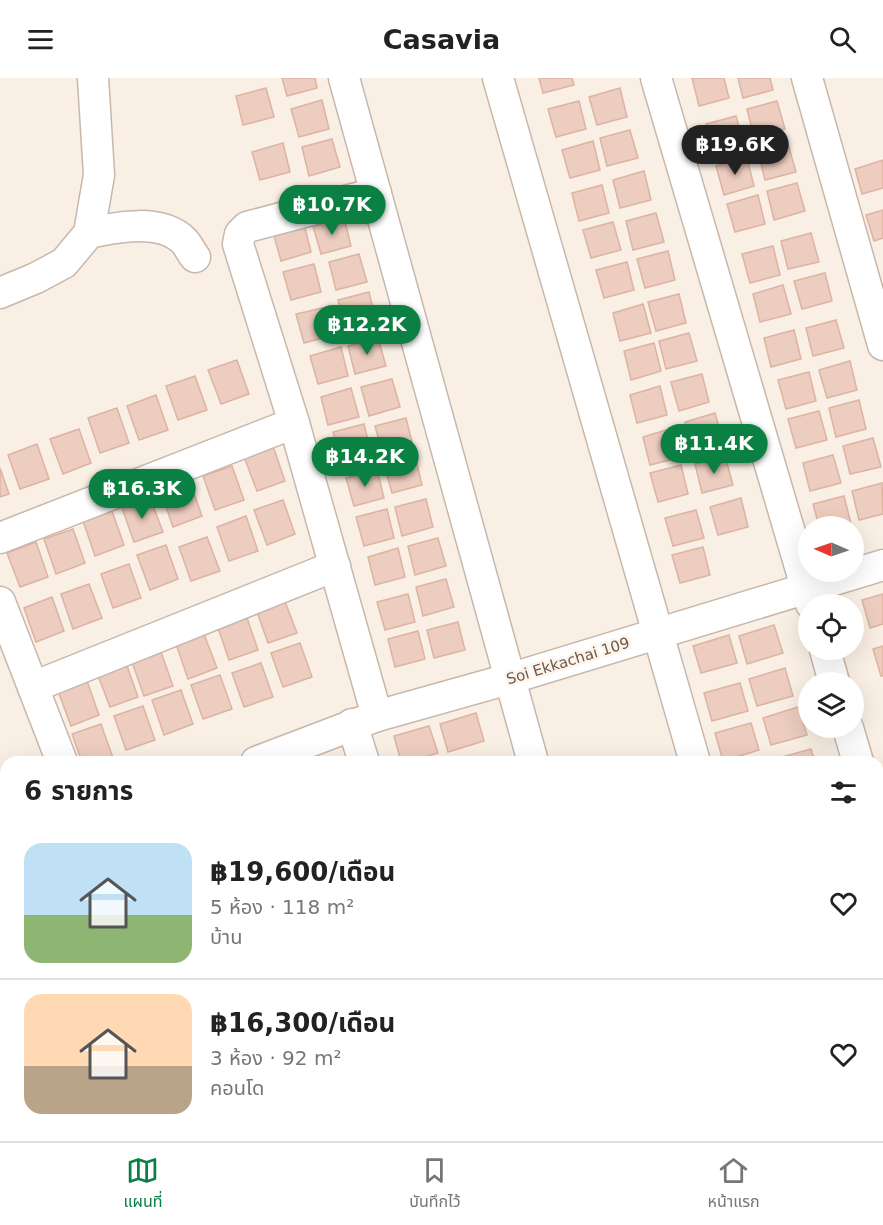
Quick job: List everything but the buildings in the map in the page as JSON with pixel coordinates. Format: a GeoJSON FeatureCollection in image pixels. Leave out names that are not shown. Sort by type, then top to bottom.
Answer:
{"type":"FeatureCollection","features":[{"type":"Feature","properties":{"kind":"street"},"geometry":{"type":"LineString","coordinates":[[0,293],[64,263],[89,233],[99,175],[93,78]]}},
{"type":"Feature","properties":{"kind":"street"},"geometry":{"type":"LineString","coordinates":[[345,78],[530,756]]}},
{"type":"Feature","properties":{"kind":"street"},"geometry":{"type":"LineString","coordinates":[[498,78],[693,756]]}},
{"type":"Feature","properties":{"kind":"street"},"geometry":{"type":"LineString","coordinates":[[656,78],[808,594]]}},
{"type":"Feature","properties":{"kind":"street"},"geometry":{"type":"LineString","coordinates":[[807,78],[883,345]]}},
{"type":"Feature","properties":{"kind":"street"},"geometry":{"type":"LineString","coordinates":[[364,756],[365,720],[335,566],[294,423],[238,244],[240,234],[247,227],[376,193]]}},
{"type":"Feature","properties":{"kind":"street"},"geometry":{"type":"LineString","coordinates":[[89,233],[124,225],[169,231],[184,241],[195,257]]}},
{"type":"Feature","properties":{"kind":"street"},"geometry":{"type":"LineString","coordinates":[[0,538],[294,423]]}},
{"type":"Feature","properties":{"kind":"street"},"geometry":{"type":"LineString","coordinates":[[33,687],[335,566]]}},
{"type":"Feature","properties":{"kind":"street","name":"Soi Ekkachai 109"},"geometry":{"type":"LineString","coordinates":[[816,594],[883,566]]}},
{"type":"Feature","properties":{"kind":"street","name":"Soi Ekkachai 109"},"geometry":{"type":"LineString","coordinates":[[272,756],[365,720],[509,679],[657,633],[798,600]]}},
{"type":"Feature","properties":{"kind":"street"},"geometry":{"type":"LineString","coordinates":[[0,602],[60,756]]}},
{"type":"Feature","properties":{"kind":"street"},"geometry":{"type":"LineString","coordinates":[[851,738],[856,756]]}}]}
